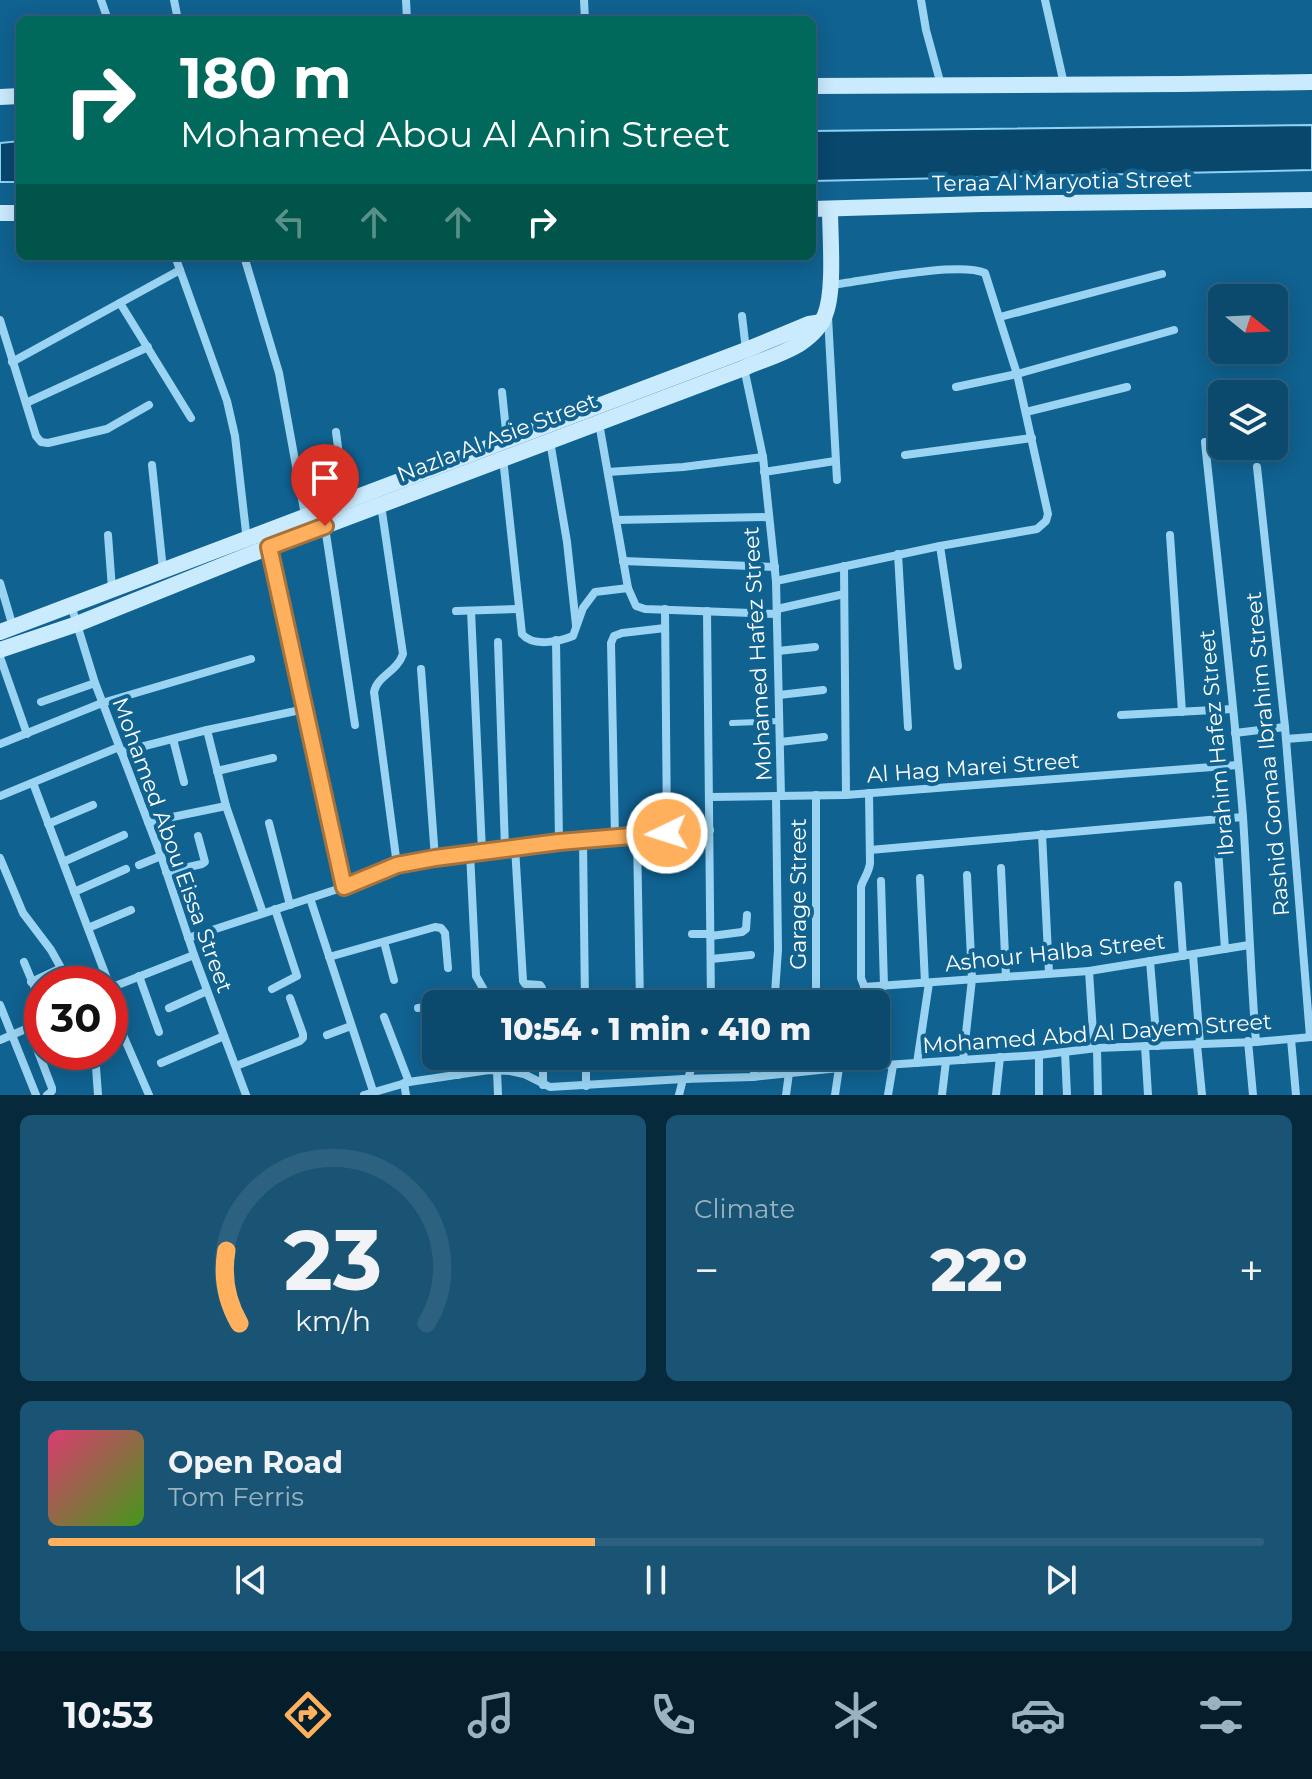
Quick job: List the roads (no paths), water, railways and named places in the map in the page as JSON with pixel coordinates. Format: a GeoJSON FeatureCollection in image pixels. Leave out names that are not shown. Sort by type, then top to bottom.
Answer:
{"type":"FeatureCollection","features":[{"type":"Feature","properties":{"kind":"street"},"geometry":{"type":"LineString","coordinates":[[921,0],[941,85]]}},
{"type":"Feature","properties":{"kind":"street"},"geometry":{"type":"LineString","coordinates":[[1045,0],[1064,85]]}},
{"type":"Feature","properties":{"kind":"street"},"geometry":{"type":"LineString","coordinates":[[816,86],[1312,82]]}},
{"type":"Feature","properties":{"kind":"street","name":"Teraa Al Maryotia Street"},"geometry":{"type":"LineString","coordinates":[[816,209],[1312,200]]}},
{"type":"Feature","properties":{"kind":"street"},"geometry":{"type":"LineString","coordinates":[[830,209],[830,285],[825,315],[837,480]]}},
{"type":"Feature","properties":{"kind":"street"},"geometry":{"type":"LineString","coordinates":[[176,260],[227,401],[235,436],[247,546]]}},
{"type":"Feature","properties":{"kind":"street"},"geometry":{"type":"LineString","coordinates":[[245,260],[279,373],[305,515]]}},
{"type":"Feature","properties":{"kind":"street"},"geometry":{"type":"LineString","coordinates":[[776,581],[898,554],[1037,529],[1046,521],[1048,514],[1017,374],[985,273],[971,269],[916,272],[830,285]]}},
{"type":"Feature","properties":{"kind":"street"},"geometry":{"type":"LineString","coordinates":[[12,362],[180,270]]}},
{"type":"Feature","properties":{"kind":"street"},"geometry":{"type":"LineString","coordinates":[[1000,317],[1162,274]]}},
{"type":"Feature","properties":{"kind":"street"},"geometry":{"type":"LineString","coordinates":[[120,303],[191,418]]}},
{"type":"Feature","properties":{"kind":"street","name":"Nazla Al Asie Street"},"geometry":{"type":"LineString","coordinates":[[6,630],[163,570],[247,546],[269,547],[503,458],[516,442],[550,440],[598,422],[825,315]]}},
{"type":"Feature","properties":{"kind":"street","name":"Nazla Al Asie Street"},"geometry":{"type":"LineString","coordinates":[[0,650],[77,624],[247,546],[305,515],[682,382],[744,368],[804,341],[825,315]]}},
{"type":"Feature","properties":{"kind":"street"},"geometry":{"type":"LineString","coordinates":[[742,316],[746,350]]}},
{"type":"Feature","properties":{"kind":"street"},"geometry":{"type":"LineString","coordinates":[[0,320],[36,436],[41,442],[107,429],[149,405]]}},
{"type":"Feature","properties":{"kind":"street"},"geometry":{"type":"LineString","coordinates":[[956,387],[1017,374],[1174,330]]}},
{"type":"Feature","properties":{"kind":"street"},"geometry":{"type":"LineString","coordinates":[[26,403],[148,347]]}},
{"type":"Feature","properties":{"kind":"street","name":"Mohamed Hafez Street"},"geometry":{"type":"LineString","coordinates":[[744,368],[763,457],[776,581],[780,742],[775,990]]}},
{"type":"Feature","properties":{"kind":"street"},"geometry":{"type":"LineString","coordinates":[[1026,412],[1127,387]]}},
{"type":"Feature","properties":{"kind":"street"},"geometry":{"type":"LineString","coordinates":[[502,392],[516,442]]}},
{"type":"Feature","properties":{"kind":"street"},"geometry":{"type":"LineString","coordinates":[[598,422],[628,588],[636,606],[645,609],[777,611],[844,594]]}},
{"type":"Feature","properties":{"kind":"street"},"geometry":{"type":"LineString","coordinates":[[336,432],[345,501]]}},
{"type":"Feature","properties":{"kind":"street"},"geometry":{"type":"LineString","coordinates":[[905,455],[1032,438]]}},
{"type":"Feature","properties":{"kind":"street"},"geometry":{"type":"LineString","coordinates":[[550,440],[567,542],[576,628]]}},
{"type":"Feature","properties":{"kind":"street","name":"Ibrahim Hafez Street"},"geometry":{"type":"LineString","coordinates":[[1205,442],[1243,817],[1250,932],[1253,1095]]}},
{"type":"Feature","properties":{"kind":"street"},"geometry":{"type":"LineString","coordinates":[[608,472],[763,457]]}},
{"type":"Feature","properties":{"kind":"street"},"geometry":{"type":"LineString","coordinates":[[503,458],[522,634],[527,640],[535,642],[573,636],[583,608],[595,592],[628,588]]}},
{"type":"Feature","properties":{"kind":"street"},"geometry":{"type":"LineString","coordinates":[[764,472],[835,461]]}},
{"type":"Feature","properties":{"kind":"street"},"geometry":{"type":"LineString","coordinates":[[152,465],[163,570]]}},
{"type":"Feature","properties":{"kind":"street","name":"Rashid Gomaa Ibrahim Street"},"geometry":{"type":"LineString","coordinates":[[1257,467],[1285,727],[1311,1037]]}},
{"type":"Feature","properties":{"kind":"street"},"geometry":{"type":"LineString","coordinates":[[381,505],[403,654],[400,663],[376,684],[374,692],[397,865]]}},
{"type":"Feature","properties":{"kind":"street"},"geometry":{"type":"LineString","coordinates":[[616,520],[769,517]]}},
{"type":"Feature","properties":{"kind":"street"},"geometry":{"type":"LineString","coordinates":[[325,526],[355,725]]}},
{"type":"Feature","properties":{"kind":"street"},"geometry":{"type":"LineString","coordinates":[[108,535],[112,589]]}},
{"type":"Feature","properties":{"kind":"street"},"geometry":{"type":"LineString","coordinates":[[1170,535],[1182,712]]}},
{"type":"Feature","properties":{"kind":"street"},"geometry":{"type":"LineString","coordinates":[[940,546],[958,666]]}},
{"type":"Feature","properties":{"kind":"street"},"geometry":{"type":"LineString","coordinates":[[269,547],[344,887]]}},
{"type":"Feature","properties":{"kind":"street"},"geometry":{"type":"LineString","coordinates":[[898,554],[908,727]]}},
{"type":"Feature","properties":{"kind":"street"},"geometry":{"type":"LineString","coordinates":[[623,561],[775,567]]}},
{"type":"Feature","properties":{"kind":"street"},"geometry":{"type":"LineString","coordinates":[[844,566],[846,795]]}},
{"type":"Feature","properties":{"kind":"street"},"geometry":{"type":"LineString","coordinates":[[0,583],[6,630]]}},
{"type":"Feature","properties":{"kind":"street","name":"Mohamed Abou Eissa Street"},"geometry":{"type":"LineString","coordinates":[[71,605],[102,703],[161,856],[246,1095]]}},
{"type":"Feature","properties":{"kind":"street"},"geometry":{"type":"LineString","coordinates":[[456,611],[519,609]]}},
{"type":"Feature","properties":{"kind":"street"},"geometry":{"type":"LineString","coordinates":[[665,609],[667,833]]}},
{"type":"Feature","properties":{"kind":"street"},"geometry":{"type":"LineString","coordinates":[[471,611],[482,851]]}},
{"type":"Feature","properties":{"kind":"street"},"geometry":{"type":"LineString","coordinates":[[707,611],[711,990]]}},
{"type":"Feature","properties":{"kind":"street"},"geometry":{"type":"LineString","coordinates":[[615,837],[611,643],[618,634],[665,628]]}},
{"type":"Feature","properties":{"kind":"street"},"geometry":{"type":"LineString","coordinates":[[556,640],[559,842]]}},
{"type":"Feature","properties":{"kind":"street"},"geometry":{"type":"LineString","coordinates":[[498,642],[510,848],[523,981],[525,984],[540,985],[542,990]]}},
{"type":"Feature","properties":{"kind":"street"},"geometry":{"type":"LineString","coordinates":[[778,651],[815,647]]}},
{"type":"Feature","properties":{"kind":"street"},"geometry":{"type":"LineString","coordinates":[[0,657],[27,734]]}},
{"type":"Feature","properties":{"kind":"street"},"geometry":{"type":"LineString","coordinates":[[0,744],[102,703],[251,659]]}},
{"type":"Feature","properties":{"kind":"street"},"geometry":{"type":"LineString","coordinates":[[421,669],[435,858]]}},
{"type":"Feature","properties":{"kind":"street"},"geometry":{"type":"LineString","coordinates":[[41,702],[95,683]]}},
{"type":"Feature","properties":{"kind":"street"},"geometry":{"type":"LineString","coordinates":[[779,695],[823,690]]}},
{"type":"Feature","properties":{"kind":"street"},"geometry":{"type":"LineString","coordinates":[[0,796],[120,750],[305,709]]}},
{"type":"Feature","properties":{"kind":"street"},"geometry":{"type":"LineString","coordinates":[[1121,715],[1232,709]]}},
{"type":"Feature","properties":{"kind":"street"},"geometry":{"type":"LineString","coordinates":[[1235,733],[1285,727]]}},
{"type":"Feature","properties":{"kind":"street"},"geometry":{"type":"LineString","coordinates":[[207,730],[226,806],[263,913]]}},
{"type":"Feature","properties":{"kind":"street"},"geometry":{"type":"LineString","coordinates":[[780,742],[824,737]]}},
{"type":"Feature","properties":{"kind":"street"},"geometry":{"type":"LineString","coordinates":[[1286,739],[1312,737]]}},
{"type":"Feature","properties":{"kind":"street"},"geometry":{"type":"LineString","coordinates":[[173,739],[184,782]]}},
{"type":"Feature","properties":{"kind":"street"},"geometry":{"type":"LineString","coordinates":[[217,771],[273,758]]}},
{"type":"Feature","properties":{"kind":"street","name":"Al Hag Marei Street"},"geometry":{"type":"LineString","coordinates":[[710,797],[846,795],[1238,765]]}},
{"type":"Feature","properties":{"kind":"street"},"geometry":{"type":"LineString","coordinates":[[33,783],[102,966]]}},
{"type":"Feature","properties":{"kind":"street"},"geometry":{"type":"LineString","coordinates":[[866,990],[861,978],[861,887],[870,870],[869,793]]}},
{"type":"Feature","properties":{"kind":"street","name":"Garage Street"},"geometry":{"type":"LineString","coordinates":[[816,795],[816,990]]}},
{"type":"Feature","properties":{"kind":"street"},"geometry":{"type":"LineString","coordinates":[[48,824],[93,805]]}},
{"type":"Feature","properties":{"kind":"street"},"geometry":{"type":"LineString","coordinates":[[148,822],[226,806]]}},
{"type":"Feature","properties":{"kind":"street"},"geometry":{"type":"LineString","coordinates":[[870,850],[1243,817]]}},
{"type":"Feature","properties":{"kind":"street"},"geometry":{"type":"LineString","coordinates":[[269,823],[290,905]]}},
{"type":"Feature","properties":{"kind":"street"},"geometry":{"type":"LineString","coordinates":[[188,938],[344,887],[397,865],[559,842],[710,830]]}},
{"type":"Feature","properties":{"kind":"street"},"geometry":{"type":"LineString","coordinates":[[1042,834],[1049,973]]}},
{"type":"Feature","properties":{"kind":"street"},"geometry":{"type":"LineString","coordinates":[[63,862],[124,835]]}},
{"type":"Feature","properties":{"kind":"street"},"geometry":{"type":"LineString","coordinates":[[166,872],[205,862],[198,836]]}},
{"type":"Feature","properties":{"kind":"street"},"geometry":{"type":"LineString","coordinates":[[637,836],[640,990]]}},
{"type":"Feature","properties":{"kind":"street"},"geometry":{"type":"LineString","coordinates":[[583,840],[585,990]]}},
{"type":"Feature","properties":{"kind":"street"},"geometry":{"type":"LineString","coordinates":[[1218,849],[1225,949]]}},
{"type":"Feature","properties":{"kind":"street"},"geometry":{"type":"LineString","coordinates":[[470,853],[476,976],[484,990]]}},
{"type":"Feature","properties":{"kind":"street"},"geometry":{"type":"LineString","coordinates":[[139,865],[161,856]]}},
{"type":"Feature","properties":{"kind":"street"},"geometry":{"type":"LineString","coordinates":[[0,858],[23,913],[60,966]]}},
{"type":"Feature","properties":{"kind":"street"},"geometry":{"type":"LineString","coordinates":[[1001,868],[1006,977]]}},
{"type":"Feature","properties":{"kind":"street"},"geometry":{"type":"LineString","coordinates":[[74,892],[126,869]]}},
{"type":"Feature","properties":{"kind":"street"},"geometry":{"type":"LineString","coordinates":[[963,1060],[972,979],[967,875]]}},
{"type":"Feature","properties":{"kind":"street"},"geometry":{"type":"LineString","coordinates":[[917,1063],[927,983],[920,878]]}},
{"type":"Feature","properties":{"kind":"street"},"geometry":{"type":"LineString","coordinates":[[881,881],[884,986]]}},
{"type":"Feature","properties":{"kind":"street"},"geometry":{"type":"LineString","coordinates":[[1178,885],[1202,1095]]}},
{"type":"Feature","properties":{"kind":"street"},"geometry":{"type":"LineString","coordinates":[[310,898],[373,1091]]}},
{"type":"Feature","properties":{"kind":"street"},"geometry":{"type":"LineString","coordinates":[[272,989],[297,976],[275,909]]}},
{"type":"Feature","properties":{"kind":"street"},"geometry":{"type":"LineString","coordinates":[[88,928],[131,910]]}},
{"type":"Feature","properties":{"kind":"street"},"geometry":{"type":"LineString","coordinates":[[692,934],[742,932],[746,929],[747,915]]}},
{"type":"Feature","properties":{"kind":"street"},"geometry":{"type":"LineString","coordinates":[[329,957],[435,927],[445,933],[448,968]]}},
{"type":"Feature","properties":{"kind":"street"},"geometry":{"type":"LineString","coordinates":[[384,942],[394,980]]}},
{"type":"Feature","properties":{"kind":"street","name":"Ashour Halba Street"},"geometry":{"type":"LineString","coordinates":[[864,987],[1089,971],[1249,945]]}},
{"type":"Feature","properties":{"kind":"street"},"geometry":{"type":"LineString","coordinates":[[128,980],[194,955]]}},
{"type":"Feature","properties":{"kind":"street"},"geometry":{"type":"LineString","coordinates":[[711,959],[751,955]]}},
{"type":"Feature","properties":{"kind":"street"},"geometry":{"type":"LineString","coordinates":[[1150,961],[1157,1046]]}},
{"type":"Feature","properties":{"kind":"street"},"geometry":{"type":"LineString","coordinates":[[24,962],[25,966]]}},
{"type":"Feature","properties":{"kind":"street"},"geometry":{"type":"LineString","coordinates":[[1089,971],[1098,1095]]}},
{"type":"Feature","properties":{"kind":"street"},"geometry":{"type":"LineString","coordinates":[[139,976],[159,1032]]}},
{"type":"Feature","properties":{"kind":"street"},"geometry":{"type":"LineString","coordinates":[[169,1008],[207,991]]}},
{"type":"Feature","properties":{"kind":"street"},"geometry":{"type":"LineString","coordinates":[[236,1066],[303,1038],[290,998]]}},
{"type":"Feature","properties":{"kind":"street"},"geometry":{"type":"LineString","coordinates":[[0,1005],[36,1095]]}},
{"type":"Feature","properties":{"kind":"street"},"geometry":{"type":"LineString","coordinates":[[418,1008],[422,1008]]}},
{"type":"Feature","properties":{"kind":"street"},"geometry":{"type":"LineString","coordinates":[[384,1017],[407,1082],[406,1095]]}},
{"type":"Feature","properties":{"kind":"street"},"geometry":{"type":"LineString","coordinates":[[327,1035],[351,1026]]}},
{"type":"Feature","properties":{"kind":"street"},"geometry":{"type":"LineString","coordinates":[[0,1040],[24,1030]]}},
{"type":"Feature","properties":{"kind":"street"},"geometry":{"type":"LineString","coordinates":[[161,1063],[224,1036]]}},
{"type":"Feature","properties":{"kind":"street","name":"Mohamed Abd Al Dayem Street"},"geometry":{"type":"LineString","coordinates":[[890,1065],[1096,1048],[1311,1037]]}},
{"type":"Feature","properties":{"kind":"street"},"geometry":{"type":"LineString","coordinates":[[1291,1039],[1296,1095]]}},
{"type":"Feature","properties":{"kind":"street"},"geometry":{"type":"LineString","coordinates":[[1145,1046],[1148,1095]]}},
{"type":"Feature","properties":{"kind":"street"},"geometry":{"type":"LineString","coordinates":[[128,1047],[149,1095]]}},
{"type":"Feature","properties":{"kind":"street"},"geometry":{"type":"LineString","coordinates":[[1065,1052],[1067,1095]]}},
{"type":"Feature","properties":{"kind":"street"},"geometry":{"type":"LineString","coordinates":[[1039,1055],[1039,1095]]}},
{"type":"Feature","properties":{"kind":"street"},"geometry":{"type":"LineString","coordinates":[[996,1095],[1000,1057]]}},
{"type":"Feature","properties":{"kind":"street"},"geometry":{"type":"LineString","coordinates":[[942,1095],[946,1061]]}},
{"type":"Feature","properties":{"kind":"street"},"geometry":{"type":"LineString","coordinates":[[888,1095],[893,1065]]}},
{"type":"Feature","properties":{"kind":"street"},"geometry":{"type":"LineString","coordinates":[[45,1070],[52,1088],[47,1095]]}},
{"type":"Feature","properties":{"kind":"street"},"geometry":{"type":"LineString","coordinates":[[96,1070],[98,1095]]}},
{"type":"Feature","properties":{"kind":"street"},"geometry":{"type":"LineString","coordinates":[[458,1070],[458,1075]]}},
{"type":"Feature","properties":{"kind":"street"},"geometry":{"type":"LineString","coordinates":[[493,1070],[498,1095]]}},
{"type":"Feature","properties":{"kind":"street","name":"Mohamed Abd Al Dayem Street"},"geometry":{"type":"LineString","coordinates":[[364,1095],[407,1082],[493,1070],[524,1074],[548,1089],[819,1070]]}},
{"type":"Feature","properties":{"kind":"street"},"geometry":{"type":"LineString","coordinates":[[586,1070],[586,1086]]}},
{"type":"Feature","properties":{"kind":"street"},"geometry":{"type":"LineString","coordinates":[[679,1095],[690,1070]]}},
{"type":"Feature","properties":{"kind":"street"},"geometry":{"type":"LineString","coordinates":[[753,1077],[755,1070]]}},
{"type":"Feature","properties":{"kind":"street"},"geometry":{"type":"LineString","coordinates":[[835,1095],[839,1070]]}},
{"type":"Feature","properties":{"kind":"street"},"geometry":{"type":"LineString","coordinates":[[786,1095],[789,1073]]}},
{"type":"Feature","properties":{"kind":"street"},"geometry":{"type":"LineString","coordinates":[[612,1095],[613,1084]]}},
{"type":"Feature","properties":{"kind":"lane"},"geometry":{"type":"LineString","coordinates":[[732,723],[779,721]]}},
{"type":"Feature","properties":{"kind":"water"},"geometry":{"type":"Polygon","coordinates":[[[1312,125],[1312,170],[816,181],[816,131],[1312,125]]]}},
{"type":"Feature","properties":{"kind":"water"},"geometry":{"type":"Polygon","coordinates":[[[16,141],[16,182],[0,182],[0,143],[16,141]]]}}]}
